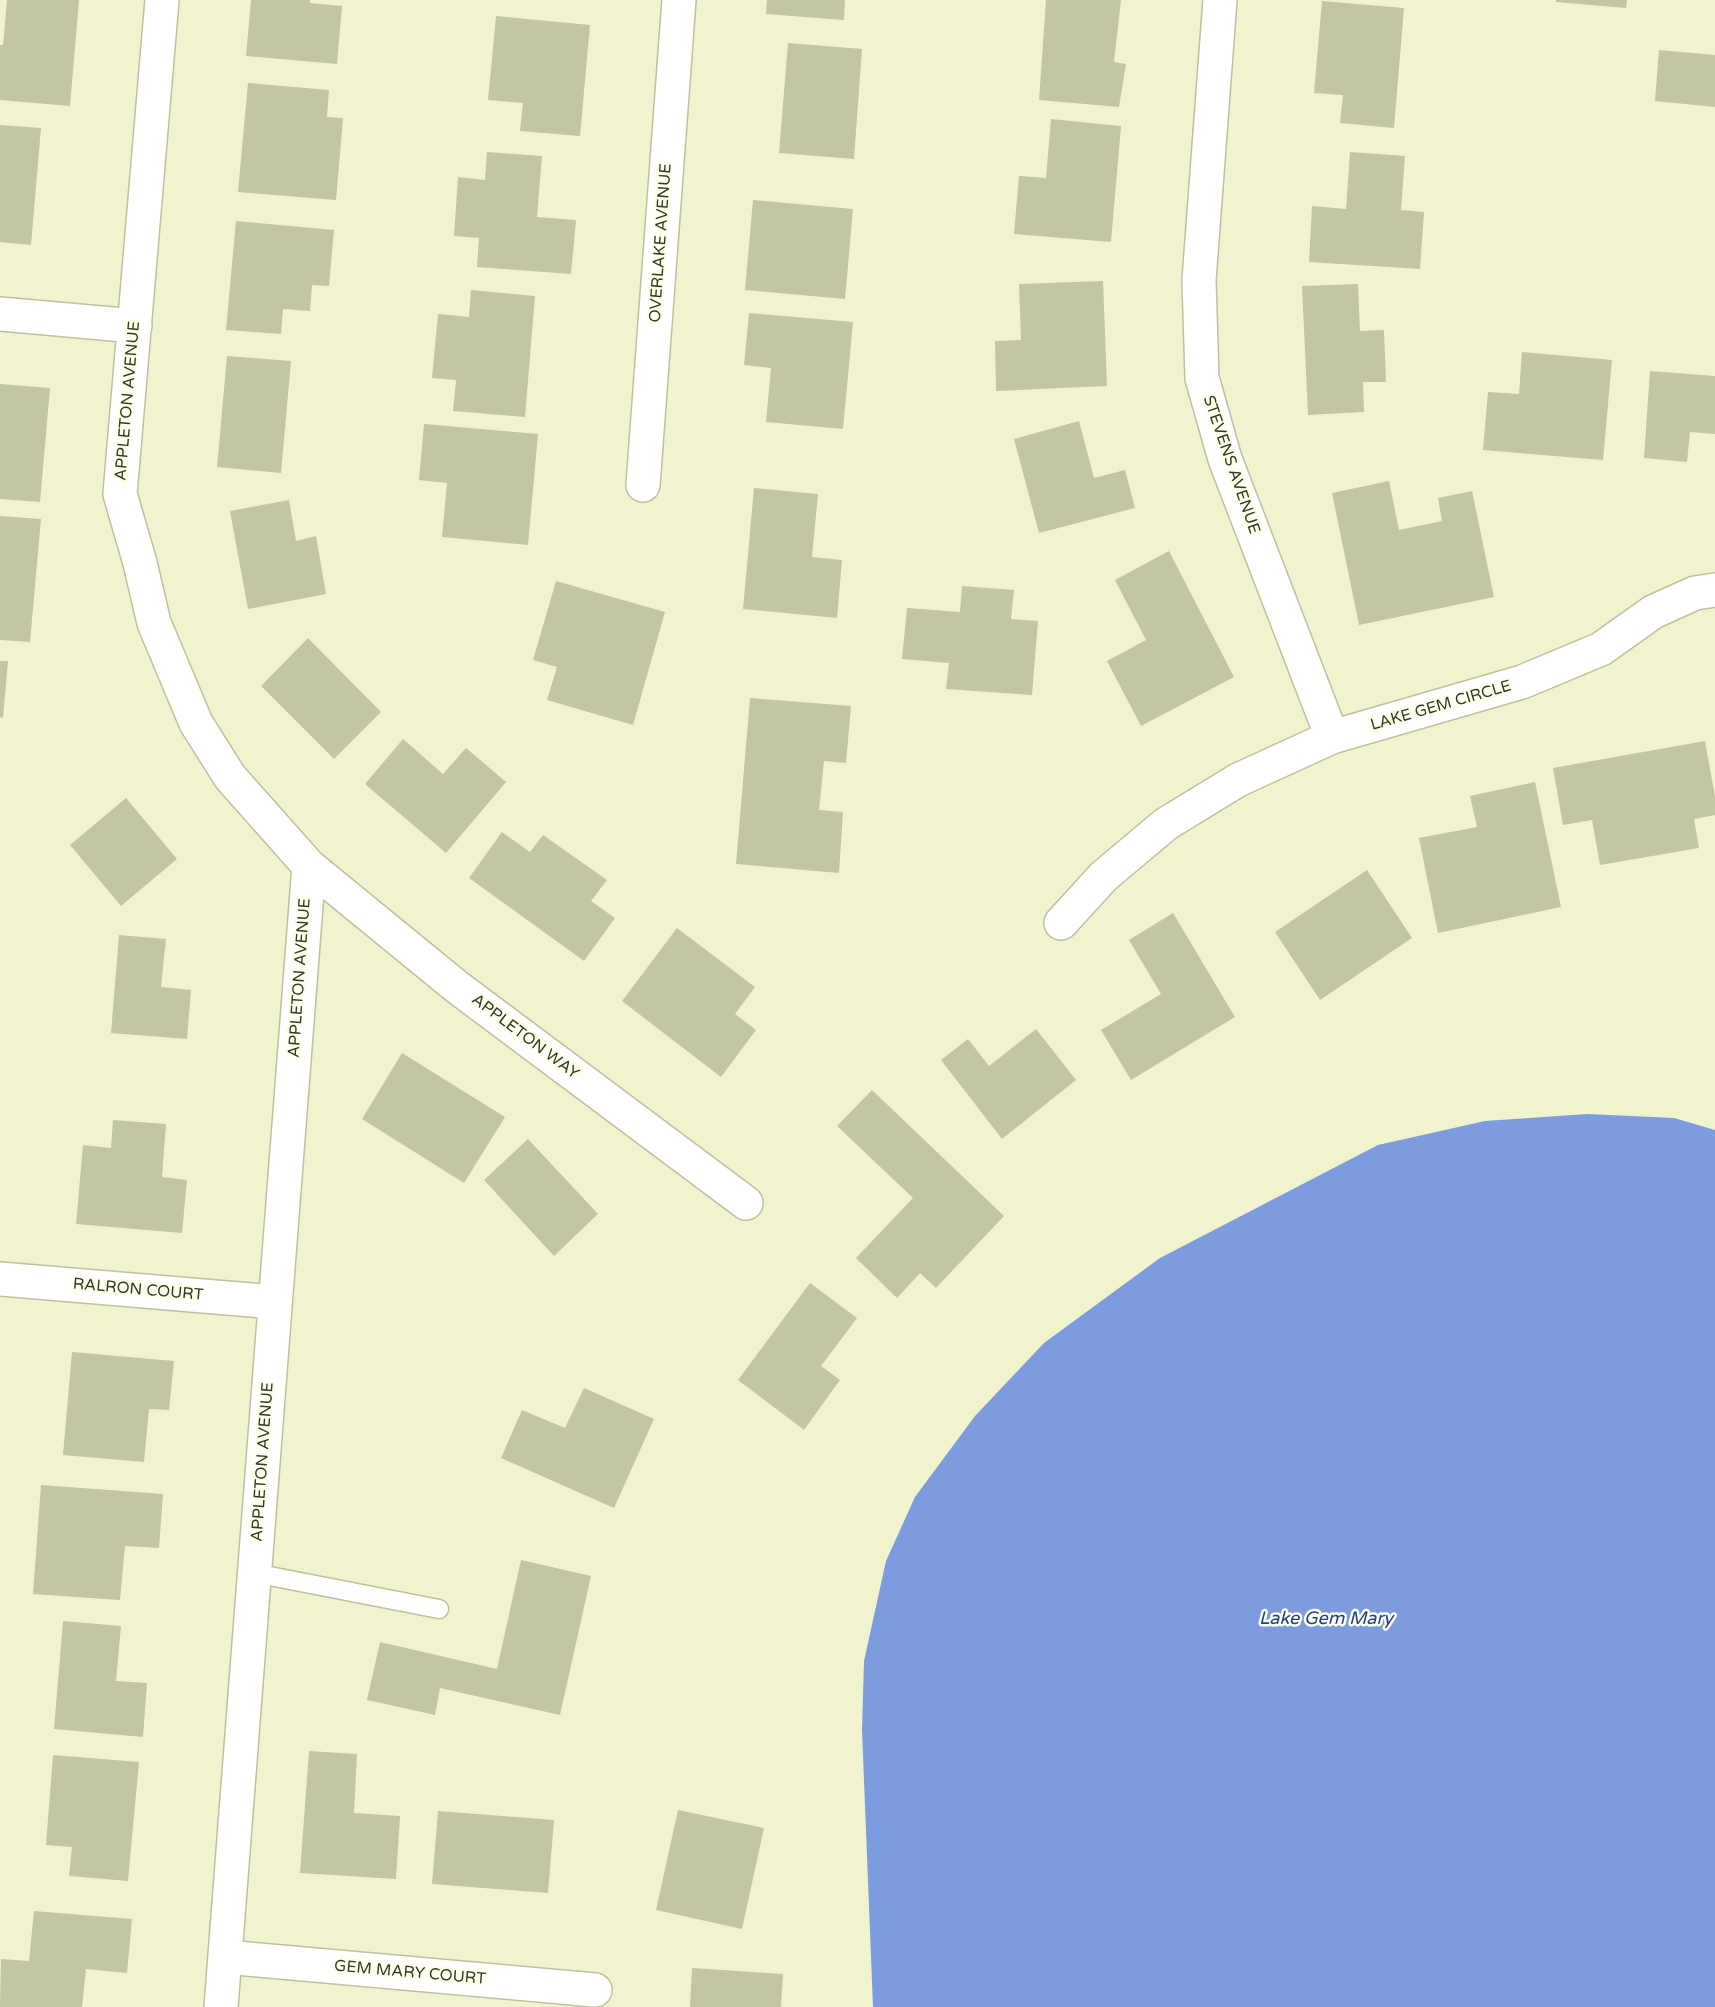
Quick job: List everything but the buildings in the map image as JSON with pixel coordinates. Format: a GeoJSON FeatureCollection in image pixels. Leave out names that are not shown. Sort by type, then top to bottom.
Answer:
{"type":"FeatureCollection","features":[{"type":"Feature","properties":{"kind":"street","name":"APPLETON AVENUE"},"geometry":{"type":"LineString","coordinates":[[162,0],[120,494],[154,623],[196,723],[230,777],[309,866],[221,2007]]}},
{"type":"Feature","properties":{"kind":"street","name":"OVERLAKE AVENUE"},"geometry":{"type":"LineString","coordinates":[[643,485],[679,0]]}},
{"type":"Feature","properties":{"kind":"street","name":"STEVENS AVENUE"},"geometry":{"type":"LineString","coordinates":[[1221,0],[1199,280],[1202,378],[1225,459],[1332,736]]}},
{"type":"Feature","properties":{"kind":"street"},"geometry":{"type":"LineString","coordinates":[[0,314],[135,326]]}},
{"type":"Feature","properties":{"kind":"street","name":"LAKE GEM CIRCLE"},"geometry":{"type":"LineString","coordinates":[[1061,923],[1104,876],[1166,824],[1238,780],[1332,736],[1522,682],[1601,649],[1653,612],[1695,592],[1715,590]]}},
{"type":"Feature","properties":{"kind":"street","name":"APPLETON WAY"},"geometry":{"type":"LineString","coordinates":[[309,866],[457,987],[746,1203]]}},
{"type":"Feature","properties":{"kind":"street","name":"RALRON COURT"},"geometry":{"type":"LineString","coordinates":[[0,1279],[275,1302]]}},
{"type":"Feature","properties":{"kind":"street","name":"GEM MARY COURT"},"geometry":{"type":"LineString","coordinates":[[225,1957],[595,1989]]}},
{"type":"Feature","properties":{"kind":"lane"},"geometry":{"type":"LineString","coordinates":[[254,1573],[439,1610]]}},
{"type":"Feature","properties":{"kind":"water","name":"Lake Gem Mary"},"geometry":{"type":"Polygon","coordinates":[[[1588,1114],[1674,1118],[1715,1130],[1715,2007],[873,2007],[862,1730],[864,1661],[886,1561],[915,1497],[975,1416],[1044,1343],[1160,1258],[1378,1145],[1485,1121],[1588,1114]]]}}]}
